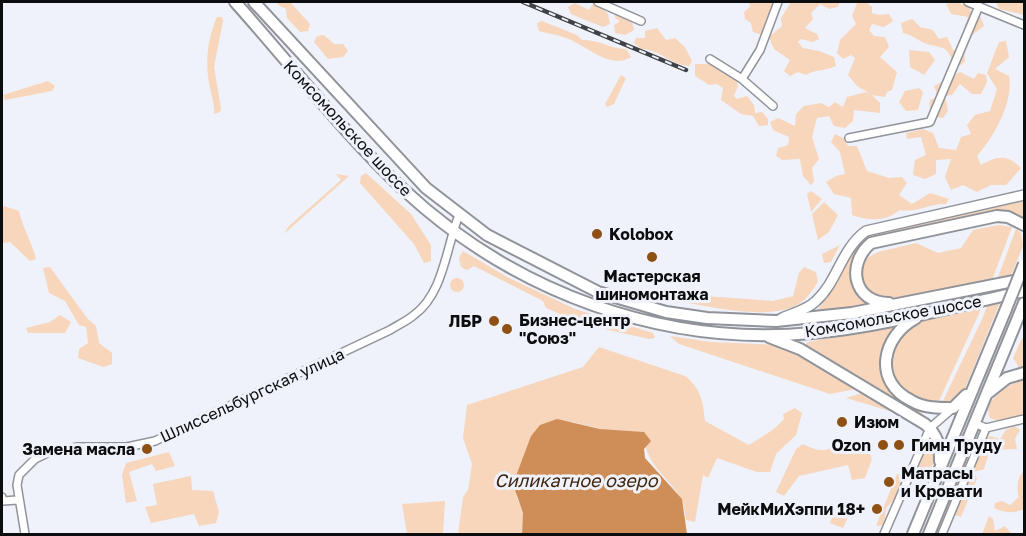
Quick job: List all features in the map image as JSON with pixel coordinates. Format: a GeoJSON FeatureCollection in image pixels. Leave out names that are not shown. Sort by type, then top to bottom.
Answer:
{"type":"FeatureCollection","features":[{"type":"Feature","properties":{"kind":"main road","name":"Комсомольское шоссе"},"geometry":{"type":"LineString","coordinates":[[235,2],[391,178],[423,207],[474,244],[574,300],[663,326],[702,333],[766,335],[813,333],[1024,291]]}},
{"type":"Feature","properties":{"kind":"main road","name":"Комсомольское шоссе"},"geometry":{"type":"LineString","coordinates":[[254,2],[405,168],[459,215],[515,250],[598,292],[666,312],[707,318],[776,321],[831,317],[913,303],[1024,279]]}},
{"type":"Feature","properties":{"kind":"main road"},"geometry":{"type":"LineString","coordinates":[[776,321],[809,307],[818,299],[849,245],[866,231],[1024,195]]}},
{"type":"Feature","properties":{"kind":"main road"},"geometry":{"type":"LineString","coordinates":[[913,303],[880,303],[865,295],[856,278],[857,259],[871,243],[997,216],[1008,217],[1024,225]]}},
{"type":"Feature","properties":{"kind":"main road"},"geometry":{"type":"LineString","coordinates":[[913,534],[1024,264]]}},
{"type":"Feature","properties":{"kind":"main road"},"geometry":{"type":"LineString","coordinates":[[1023,307],[1024,327]]}},
{"type":"Feature","properties":{"kind":"main road"},"geometry":{"type":"LineString","coordinates":[[929,534],[1023,307]]}},
{"type":"Feature","properties":{"kind":"main road"},"geometry":{"type":"LineString","coordinates":[[927,312],[903,325],[893,335],[887,352],[888,376],[901,394],[914,403],[952,408],[975,383]]}},
{"type":"Feature","properties":{"kind":"main road"},"geometry":{"type":"LineString","coordinates":[[766,335],[800,349],[930,428],[940,446],[940,467]]}},
{"type":"Feature","properties":{"kind":"main road"},"geometry":{"type":"LineString","coordinates":[[987,393],[1007,378],[1024,373]]}},
{"type":"Feature","properties":{"kind":"street"},"geometry":{"type":"LineString","coordinates":[[598,2],[641,21]]}},
{"type":"Feature","properties":{"kind":"street"},"geometry":{"type":"LineString","coordinates":[[742,79],[760,50],[778,2]]}},
{"type":"Feature","properties":{"kind":"street"},"geometry":{"type":"LineString","coordinates":[[968,2],[1024,25]]}},
{"type":"Feature","properties":{"kind":"street"},"geometry":{"type":"LineString","coordinates":[[849,138],[930,122],[979,6]]}},
{"type":"Feature","properties":{"kind":"street"},"geometry":{"type":"LineString","coordinates":[[710,59],[742,79],[773,106]]}},
{"type":"Feature","properties":{"kind":"street","name":"Шлиссельбургская улица"},"geometry":{"type":"LineString","coordinates":[[17,500],[19,475],[35,459],[47,453],[78,447],[127,447],[155,441],[390,330],[416,314],[438,281],[459,215]]}},
{"type":"Feature","properties":{"kind":"street"},"geometry":{"type":"LineString","coordinates":[[884,534],[930,428],[952,408]]}},
{"type":"Feature","properties":{"kind":"street"},"geometry":{"type":"LineString","coordinates":[[974,423],[986,428],[1024,419]]}},
{"type":"Feature","properties":{"kind":"street"},"geometry":{"type":"LineString","coordinates":[[942,534],[986,428]]}},
{"type":"Feature","properties":{"kind":"street"},"geometry":{"type":"LineString","coordinates":[[2,499],[17,500],[24,534]]}},
{"type":"Feature","properties":{"kind":"shaded area"},"geometry":{"type":"Polygon","coordinates":[[[277,2],[290,2],[310,24],[308,31],[300,32],[287,18],[286,9],[277,2]]]}},
{"type":"Feature","properties":{"kind":"shaded area"},"geometry":{"type":"Polygon","coordinates":[[[594,2],[608,14],[610,24],[603,27],[571,14],[568,7],[575,3],[589,10],[594,2]]]}},
{"type":"Feature","properties":{"kind":"shaded area"},"geometry":{"type":"Polygon","coordinates":[[[749,2],[772,2],[774,8],[763,35],[753,32],[751,23],[745,19],[744,12],[750,7],[749,2]]]}},
{"type":"Feature","properties":{"kind":"shaded area"},"geometry":{"type":"Polygon","coordinates":[[[791,2],[840,2],[838,7],[829,9],[820,4],[811,13],[813,19],[805,28],[817,34],[819,39],[813,42],[801,39],[798,42],[803,48],[834,57],[836,66],[806,75],[798,72],[790,76],[784,71],[790,60],[774,49],[769,37],[782,26],[781,18],[791,2]]]}},
{"type":"Feature","properties":{"kind":"shaded area"},"geometry":{"type":"Polygon","coordinates":[[[866,2],[872,7],[872,13],[889,14],[893,21],[884,27],[872,24],[869,30],[874,36],[885,37],[889,47],[880,57],[897,72],[892,90],[887,92],[885,97],[872,95],[880,103],[880,113],[854,110],[853,121],[845,128],[834,126],[829,116],[817,118],[812,137],[819,159],[812,168],[814,181],[811,185],[803,176],[800,159],[782,160],[776,156],[778,148],[788,145],[789,137],[773,130],[770,122],[778,118],[795,126],[796,114],[804,106],[821,103],[829,107],[835,102],[843,107],[847,97],[866,92],[871,94],[857,86],[848,75],[855,58],[851,55],[843,59],[837,53],[840,40],[856,24],[852,16],[857,3],[866,2]]]}},
{"type":"Feature","properties":{"kind":"shaded area"},"geometry":{"type":"Polygon","coordinates":[[[955,2],[969,6],[972,16],[980,16],[984,26],[972,35],[964,29],[968,17],[951,14],[946,4],[955,2]]]}},
{"type":"Feature","properties":{"kind":"shaded area"},"geometry":{"type":"Polygon","coordinates":[[[996,2],[1024,2],[1024,15],[999,9],[996,2]]]}},
{"type":"Feature","properties":{"kind":"shaded area"},"geometry":{"type":"Polygon","coordinates":[[[616,11],[631,18],[634,30],[625,35],[615,33],[614,25],[620,21],[615,18],[616,11]]]}},
{"type":"Feature","properties":{"kind":"shaded area"},"geometry":{"type":"Polygon","coordinates":[[[217,17],[222,17],[223,21],[214,67],[221,108],[220,112],[214,114],[207,57],[211,33],[217,17]]]}},
{"type":"Feature","properties":{"kind":"shaded area"},"geometry":{"type":"Polygon","coordinates":[[[912,19],[920,27],[933,30],[939,39],[947,37],[953,50],[964,52],[965,61],[961,65],[953,64],[946,50],[903,33],[901,23],[912,19]]]}},
{"type":"Feature","properties":{"kind":"shaded area"},"geometry":{"type":"Polygon","coordinates":[[[542,21],[577,35],[582,40],[626,49],[631,57],[616,61],[600,56],[567,38],[539,31],[537,23],[542,21]]]}},
{"type":"Feature","properties":{"kind":"shaded area"},"geometry":{"type":"Polygon","coordinates":[[[657,28],[666,40],[675,38],[685,47],[692,61],[689,66],[641,49],[634,43],[636,38],[645,38],[645,31],[657,28]]]}},
{"type":"Feature","properties":{"kind":"shaded area"},"geometry":{"type":"Polygon","coordinates":[[[324,35],[334,44],[343,44],[348,51],[343,57],[328,59],[314,42],[317,36],[324,35]]]}},
{"type":"Feature","properties":{"kind":"shaded area"},"geometry":{"type":"Polygon","coordinates":[[[1006,41],[1009,57],[995,69],[1009,76],[1010,86],[1006,107],[996,129],[977,156],[981,165],[1002,158],[1011,160],[1021,168],[1006,185],[991,185],[977,192],[963,185],[951,190],[945,177],[951,159],[936,160],[936,174],[925,179],[913,175],[915,160],[926,155],[921,137],[907,139],[906,133],[923,129],[933,133],[939,148],[956,150],[961,137],[971,134],[967,125],[975,115],[990,111],[997,89],[987,73],[999,42],[1006,41]]]}},
{"type":"Feature","properties":{"kind":"shaded area"},"geometry":{"type":"Polygon","coordinates":[[[909,50],[929,52],[935,60],[924,75],[910,67],[909,50]]]}},
{"type":"Feature","properties":{"kind":"shaded area"},"geometry":{"type":"Polygon","coordinates":[[[695,64],[716,64],[734,73],[738,86],[734,96],[737,99],[747,96],[754,105],[755,113],[762,112],[768,119],[768,125],[759,126],[753,116],[741,114],[721,100],[723,88],[717,84],[709,85],[695,76],[695,64]]]}},
{"type":"Feature","properties":{"kind":"shaded area"},"geometry":{"type":"Polygon","coordinates":[[[960,72],[974,79],[978,73],[986,75],[987,82],[981,94],[972,94],[960,84],[952,95],[945,96],[948,111],[943,118],[936,117],[929,105],[930,100],[938,97],[934,86],[960,72]]]}},
{"type":"Feature","properties":{"kind":"shaded area"},"geometry":{"type":"Polygon","coordinates":[[[621,75],[626,78],[614,104],[607,107],[605,104],[621,75]]]}},
{"type":"Feature","properties":{"kind":"shaded area"},"geometry":{"type":"Polygon","coordinates":[[[48,81],[55,86],[52,91],[5,100],[3,95],[48,81]]]}},
{"type":"Feature","properties":{"kind":"shaded area"},"geometry":{"type":"Polygon","coordinates":[[[919,88],[923,92],[918,110],[906,111],[899,102],[905,91],[919,88]]]}},
{"type":"Feature","properties":{"kind":"shaded area"},"geometry":{"type":"Polygon","coordinates":[[[835,134],[844,138],[848,146],[857,146],[867,171],[889,178],[902,177],[907,183],[899,195],[912,204],[930,193],[949,199],[946,204],[900,210],[889,217],[877,219],[852,215],[851,198],[834,194],[826,182],[845,174],[840,152],[831,142],[835,134]]]}},
{"type":"Feature","properties":{"kind":"shaded area"},"geometry":{"type":"Polygon","coordinates":[[[366,173],[411,214],[431,245],[431,261],[424,263],[414,244],[360,183],[361,176],[366,173]]]}},
{"type":"Feature","properties":{"kind":"shaded area"},"geometry":{"type":"Polygon","coordinates":[[[336,174],[349,176],[284,234],[289,226],[341,180],[336,174]]]}},
{"type":"Feature","properties":{"kind":"shaded area"},"geometry":{"type":"Polygon","coordinates":[[[811,191],[822,199],[811,212],[807,194],[811,191]]]}},
{"type":"Feature","properties":{"kind":"shaded area"},"geometry":{"type":"Polygon","coordinates":[[[1024,201],[1024,218],[1005,210],[868,240],[855,256],[851,272],[856,289],[869,305],[818,313],[817,310],[831,291],[854,250],[872,235],[1024,201]]]}},
{"type":"Feature","properties":{"kind":"shaded area"},"geometry":{"type":"Polygon","coordinates":[[[824,202],[838,215],[829,232],[818,240],[812,214],[824,202]]]}},
{"type":"Feature","properties":{"kind":"shaded area"},"geometry":{"type":"Polygon","coordinates":[[[2,207],[19,211],[36,259],[30,261],[10,242],[2,243],[2,207]]]}},
{"type":"Feature","properties":{"kind":"shaded area"},"geometry":{"type":"Polygon","coordinates":[[[998,225],[1012,227],[991,283],[927,296],[889,299],[875,295],[863,280],[864,260],[878,252],[916,243],[938,253],[961,248],[973,230],[998,225]]]}},
{"type":"Feature","properties":{"kind":"shaded area"},"geometry":{"type":"Polygon","coordinates":[[[1016,229],[1021,233],[1023,246],[964,391],[955,401],[942,403],[983,317],[1016,229]]]}},
{"type":"Feature","properties":{"kind":"shaded area"},"geometry":{"type":"Polygon","coordinates":[[[840,245],[831,262],[824,263],[822,254],[840,245]]]}},
{"type":"Feature","properties":{"kind":"shaded area"},"geometry":{"type":"Polygon","coordinates":[[[463,251],[509,278],[575,309],[653,333],[655,338],[649,339],[564,320],[562,315],[546,308],[543,301],[474,266],[467,270],[461,267],[459,258],[463,251]]]}},
{"type":"Feature","properties":{"kind":"shaded area"},"geometry":{"type":"Polygon","coordinates":[[[50,267],[87,318],[96,326],[99,343],[112,353],[112,364],[103,367],[78,358],[79,349],[88,343],[86,327],[79,325],[65,301],[49,293],[43,268],[50,267]]]}},
{"type":"Feature","properties":{"kind":"shaded area"},"geometry":{"type":"Polygon","coordinates":[[[804,267],[816,272],[818,282],[803,301],[787,309],[772,312],[737,311],[671,300],[670,295],[679,291],[692,295],[773,301],[793,296],[799,273],[804,267]]]}},
{"type":"Feature","properties":{"kind":"shaded area"},"geometry":{"type":"Polygon","coordinates":[[[457,278],[462,280],[464,285],[462,290],[457,292],[452,290],[450,285],[452,280],[457,278]]]}},
{"type":"Feature","properties":{"kind":"shaded area"},"geometry":{"type":"Polygon","coordinates":[[[982,307],[938,403],[917,398],[902,389],[896,382],[891,364],[893,349],[903,333],[910,326],[930,318],[982,307]]]}},
{"type":"Feature","properties":{"kind":"shaded area"},"geometry":{"type":"Polygon","coordinates":[[[60,315],[71,322],[65,333],[28,333],[26,328],[50,322],[60,315]]]}},
{"type":"Feature","properties":{"kind":"shaded area"},"geometry":{"type":"Polygon","coordinates":[[[897,323],[882,350],[883,375],[888,387],[897,397],[908,406],[923,412],[920,417],[803,347],[808,342],[897,323]]]}},
{"type":"Feature","properties":{"kind":"shaded area"},"geometry":{"type":"Polygon","coordinates":[[[670,336],[711,342],[779,345],[856,389],[830,394],[679,344],[670,336]]]}},
{"type":"Feature","properties":{"kind":"shaded area"},"geometry":{"type":"Polygon","coordinates":[[[1022,338],[1024,340],[1024,369],[1020,369],[1013,358],[1022,338]]]}},
{"type":"Feature","properties":{"kind":"shaded area"},"geometry":{"type":"Polygon","coordinates":[[[599,347],[685,376],[695,385],[700,396],[705,421],[749,445],[774,429],[784,419],[783,414],[795,408],[802,413],[796,435],[776,454],[770,472],[757,472],[717,458],[708,478],[703,475],[695,522],[686,520],[680,497],[651,460],[644,432],[606,430],[572,422],[531,436],[517,498],[523,513],[522,534],[458,534],[463,497],[468,490],[472,464],[463,438],[467,405],[583,367],[599,347]]]}},
{"type":"Feature","properties":{"kind":"shaded area"},"geometry":{"type":"Polygon","coordinates":[[[1024,379],[1024,415],[998,421],[990,418],[988,411],[998,393],[1024,379]]]}},
{"type":"Feature","properties":{"kind":"shaded area"},"geometry":{"type":"Polygon","coordinates":[[[862,393],[893,412],[846,398],[862,393]]]}},
{"type":"Feature","properties":{"kind":"shaded area"},"geometry":{"type":"Polygon","coordinates":[[[1015,426],[1020,430],[1015,439],[1017,449],[990,450],[984,469],[974,472],[977,479],[961,517],[955,515],[955,499],[939,534],[936,534],[976,438],[978,444],[990,436],[1000,439],[1006,430],[1015,426]]]}},
{"type":"Feature","properties":{"kind":"shaded area"},"geometry":{"type":"Polygon","coordinates":[[[930,437],[935,458],[929,473],[917,468],[930,437]]]}},
{"type":"Feature","properties":{"kind":"shaded area"},"geometry":{"type":"Polygon","coordinates":[[[803,444],[818,450],[849,446],[870,454],[872,459],[865,478],[852,480],[848,465],[799,476],[784,496],[776,492],[796,449],[803,444]]]}},
{"type":"Feature","properties":{"kind":"shaded area"},"geometry":{"type":"Polygon","coordinates":[[[169,452],[175,466],[156,471],[152,464],[129,472],[137,501],[126,503],[122,475],[126,463],[169,452]]]}},
{"type":"Feature","properties":{"kind":"shaded area"},"geometry":{"type":"Polygon","coordinates":[[[1024,471],[1024,509],[1011,512],[994,508],[995,503],[1002,501],[1010,505],[1019,497],[1018,483],[1024,471]]]}},
{"type":"Feature","properties":{"kind":"shaded area"},"geometry":{"type":"Polygon","coordinates":[[[897,474],[904,475],[899,488],[886,508],[884,525],[876,526],[897,474]]]}},
{"type":"Feature","properties":{"kind":"shaded area"},"geometry":{"type":"Polygon","coordinates":[[[191,476],[192,490],[213,491],[219,512],[216,523],[199,526],[194,514],[151,523],[145,507],[157,505],[153,484],[191,476]]]}},
{"type":"Feature","properties":{"kind":"shaded area"},"geometry":{"type":"Polygon","coordinates":[[[840,500],[853,505],[843,528],[830,523],[840,500]]]}},
{"type":"Feature","properties":{"kind":"shaded area"},"geometry":{"type":"Polygon","coordinates":[[[445,501],[443,534],[407,534],[402,504],[445,501]]]}},
{"type":"Feature","properties":{"kind":"shaded area"},"geometry":{"type":"Polygon","coordinates":[[[989,516],[993,519],[995,531],[1005,526],[1012,534],[982,534],[989,516]]]}},
{"type":"Feature","properties":{"kind":"water","name":"Силикатное озеро"},"geometry":{"type":"Polygon","coordinates":[[[557,419],[600,429],[644,432],[651,441],[644,449],[645,458],[682,499],[687,534],[522,534],[523,513],[513,484],[531,436],[540,425],[557,419]]]}},
{"type":"Feature","properties":{"kind":"railway"},"geometry":{"type":"LineString","coordinates":[[523,2],[686,70]]}},
{"type":"Feature","properties":{"kind":"place","name":"Kolobox"},"geometry":{"type":"Point","coordinates":[597,234]}},
{"type":"Feature","properties":{"kind":"place","name":"Мастерская шиномонтажа"},"geometry":{"type":"Point","coordinates":[652,257]}},
{"type":"Feature","properties":{"kind":"place","name":"ЛБР"},"geometry":{"type":"Point","coordinates":[494,321]}},
{"type":"Feature","properties":{"kind":"place","name":"Бизнес-центр \"Союз\""},"geometry":{"type":"Point","coordinates":[507,329]}},
{"type":"Feature","properties":{"kind":"place","name":"Изюм"},"geometry":{"type":"Point","coordinates":[842,422]}},
{"type":"Feature","properties":{"kind":"place","name":"Ozon"},"geometry":{"type":"Point","coordinates":[883,445]}},
{"type":"Feature","properties":{"kind":"place","name":"Гимн Труду"},"geometry":{"type":"Point","coordinates":[899,445]}},
{"type":"Feature","properties":{"kind":"place","name":"Замена масла"},"geometry":{"type":"Point","coordinates":[147,449]}},
{"type":"Feature","properties":{"kind":"place","name":"Матрасы и Кровати"},"geometry":{"type":"Point","coordinates":[889,482]}},
{"type":"Feature","properties":{"kind":"place","name":"МейкМиХэппи 18+"},"geometry":{"type":"Point","coordinates":[877,509]}}]}
